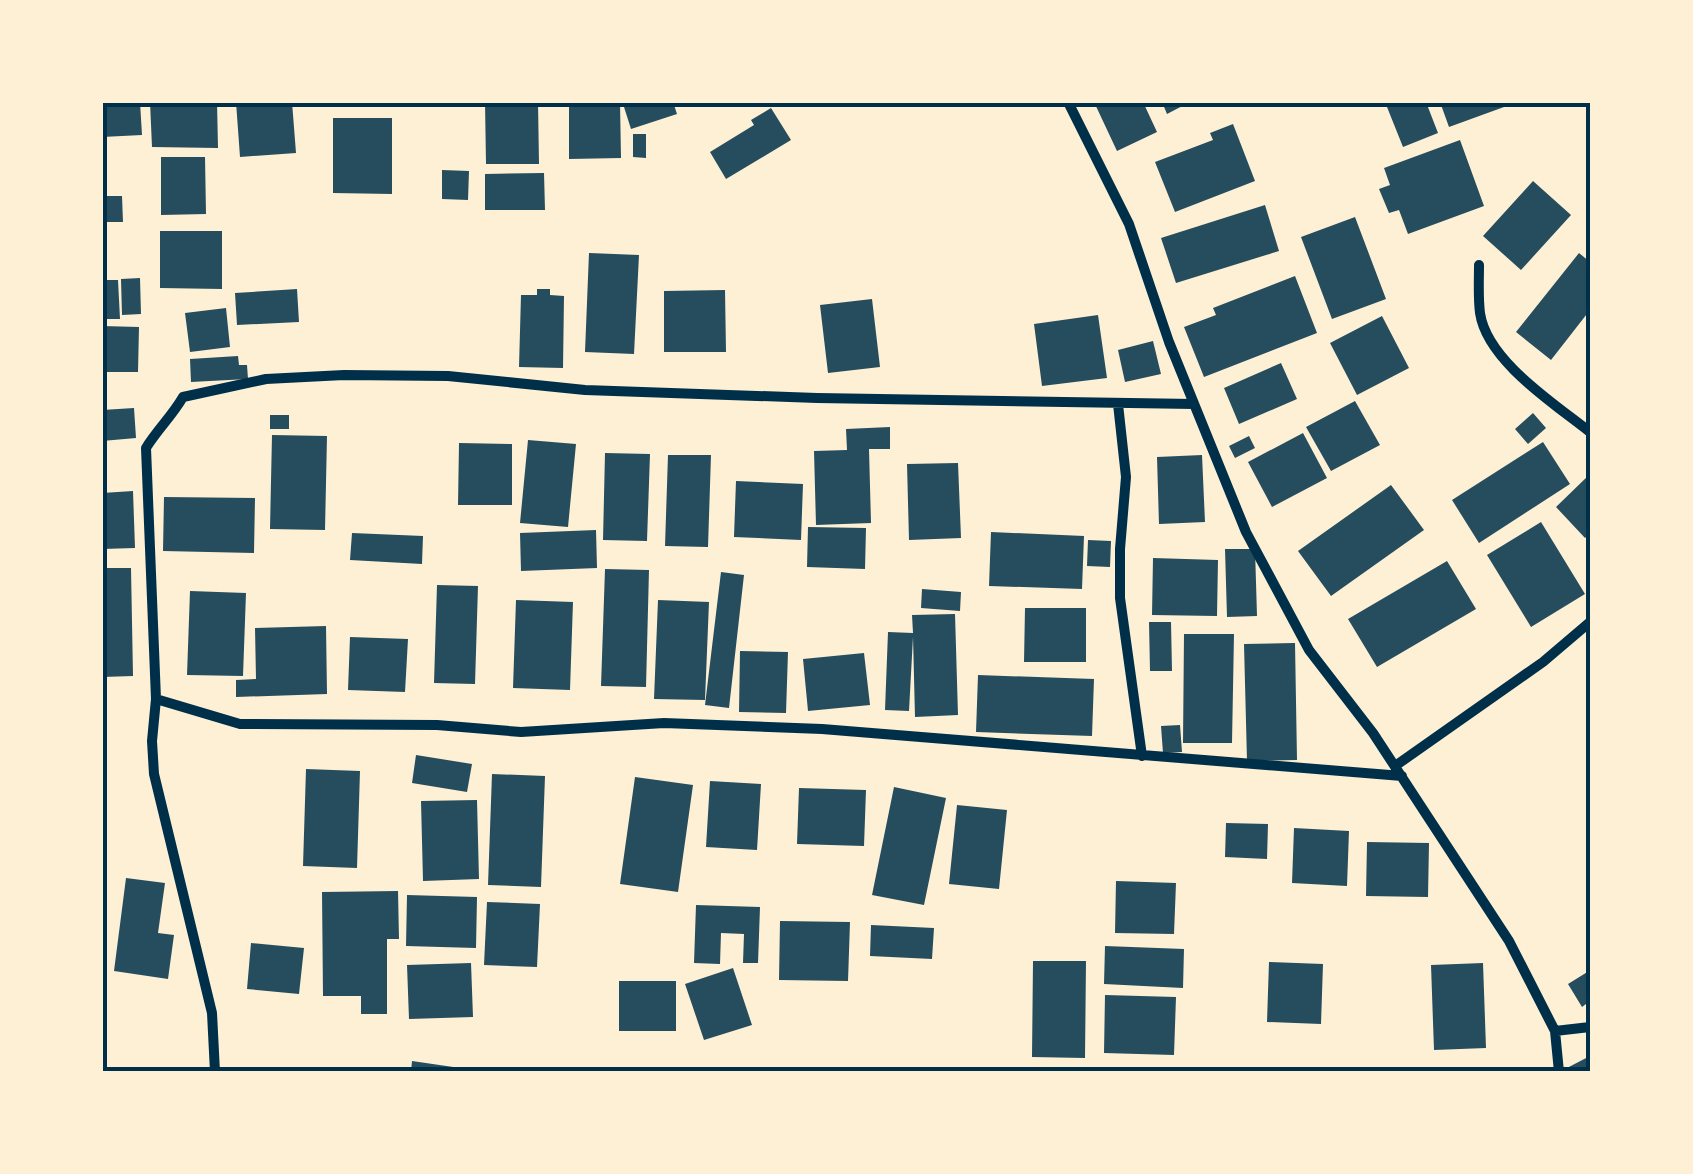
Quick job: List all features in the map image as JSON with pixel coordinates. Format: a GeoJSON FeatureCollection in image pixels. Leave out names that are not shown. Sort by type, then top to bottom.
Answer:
{"type":"FeatureCollection","features":[{"type":"Feature","properties":{"kind":"street"},"geometry":{"type":"LineString","coordinates":[[1068,102],[1129,224],[1194,404],[1246,532],[1309,650],[1398,771],[1509,940],[1555,1032],[1560,1072]]}},
{"type":"Feature","properties":{"kind":"street"},"geometry":{"type":"LineString","coordinates":[[1479,265],[1480,314],[1487,334],[1513,368],[1590,432]]}},
{"type":"Feature","properties":{"kind":"street"},"geometry":{"type":"LineString","coordinates":[[215,1072],[212,1013],[154,774],[152,741],[156,699],[146,448],[183,397],[266,379],[344,374],[448,376],[624,392],[1194,404]]}},
{"type":"Feature","properties":{"kind":"street"},"geometry":{"type":"LineString","coordinates":[[1118,404],[1126,478],[1120,598],[1142,756]]}},
{"type":"Feature","properties":{"kind":"street"},"geometry":{"type":"LineString","coordinates":[[156,699],[240,724],[437,725],[520,732],[664,723],[802,728],[1142,756],[1398,771],[1590,622]]}},
{"type":"Feature","properties":{"kind":"street"},"geometry":{"type":"LineString","coordinates":[[1555,1032],[1590,1027]]}},
{"type":"Feature","properties":{"kind":"building"},"geometry":{"type":"Polygon","coordinates":[[[102,102],[140,102],[142,135],[102,137],[102,102]]]}},
{"type":"Feature","properties":{"kind":"building"},"geometry":{"type":"Polygon","coordinates":[[[150,102],[217,102],[218,148],[152,147],[150,102]]]}},
{"type":"Feature","properties":{"kind":"building"},"geometry":{"type":"Polygon","coordinates":[[[236,102],[292,102],[296,153],[240,157],[236,102]]]}},
{"type":"Feature","properties":{"kind":"building"},"geometry":{"type":"Polygon","coordinates":[[[485,102],[538,102],[539,164],[486,164],[485,102]]]}},
{"type":"Feature","properties":{"kind":"building"},"geometry":{"type":"Polygon","coordinates":[[[569,102],[620,102],[621,158],[569,159],[569,102]]]}},
{"type":"Feature","properties":{"kind":"building"},"geometry":{"type":"Polygon","coordinates":[[[638,102],[673,102],[677,114],[631,129],[624,107],[638,102]]]}},
{"type":"Feature","properties":{"kind":"building"},"geometry":{"type":"Polygon","coordinates":[[[1094,102],[1143,102],[1157,132],[1117,151],[1094,102]]]}},
{"type":"Feature","properties":{"kind":"building"},"geometry":{"type":"Polygon","coordinates":[[[1162,102],[1190,102],[1167,114],[1162,102]]]}},
{"type":"Feature","properties":{"kind":"building"},"geometry":{"type":"Polygon","coordinates":[[[1385,102],[1426,102],[1438,133],[1403,147],[1385,102]]]}},
{"type":"Feature","properties":{"kind":"building"},"geometry":{"type":"Polygon","coordinates":[[[1440,102],[1515,102],[1515,103],[1449,127],[1440,102]]]}},
{"type":"Feature","properties":{"kind":"building"},"geometry":{"type":"Polygon","coordinates":[[[771,108],[791,140],[726,179],[710,152],[754,125],[751,120],[771,108]]]}},
{"type":"Feature","properties":{"kind":"building"},"geometry":{"type":"Polygon","coordinates":[[[333,118],[392,118],[392,194],[333,193],[333,118]]]}},
{"type":"Feature","properties":{"kind":"building"},"geometry":{"type":"Polygon","coordinates":[[[1233,124],[1255,181],[1175,212],[1155,162],[1213,140],[1210,133],[1233,124]]]}},
{"type":"Feature","properties":{"kind":"building"},"geometry":{"type":"Polygon","coordinates":[[[633,134],[646,134],[646,158],[633,157],[633,134]]]}},
{"type":"Feature","properties":{"kind":"building"},"geometry":{"type":"Polygon","coordinates":[[[1460,140],[1484,206],[1408,234],[1399,210],[1389,213],[1379,189],[1390,185],[1384,168],[1460,140]]]}},
{"type":"Feature","properties":{"kind":"building"},"geometry":{"type":"Polygon","coordinates":[[[161,157],[205,157],[206,214],[161,215],[161,157]]]}},
{"type":"Feature","properties":{"kind":"building"},"geometry":{"type":"Polygon","coordinates":[[[442,170],[469,171],[468,200],[442,199],[442,170]]]}},
{"type":"Feature","properties":{"kind":"building"},"geometry":{"type":"Polygon","coordinates":[[[544,173],[545,210],[485,210],[485,174],[544,173]]]}},
{"type":"Feature","properties":{"kind":"building"},"geometry":{"type":"Polygon","coordinates":[[[1533,181],[1571,215],[1521,270],[1483,236],[1533,181]]]}},
{"type":"Feature","properties":{"kind":"building"},"geometry":{"type":"Polygon","coordinates":[[[102,196],[122,196],[123,222],[102,222],[102,196]]]}},
{"type":"Feature","properties":{"kind":"building"},"geometry":{"type":"Polygon","coordinates":[[[1265,205],[1279,251],[1176,283],[1161,238],[1265,205]]]}},
{"type":"Feature","properties":{"kind":"building"},"geometry":{"type":"Polygon","coordinates":[[[1355,217],[1386,299],[1332,319],[1301,237],[1355,217]]]}},
{"type":"Feature","properties":{"kind":"building"},"geometry":{"type":"Polygon","coordinates":[[[160,231],[222,231],[222,289],[160,288],[160,231]]]}},
{"type":"Feature","properties":{"kind":"building"},"geometry":{"type":"Polygon","coordinates":[[[589,253],[639,255],[634,354],[585,352],[589,253]]]}},
{"type":"Feature","properties":{"kind":"building"},"geometry":{"type":"Polygon","coordinates":[[[1579,253],[1590,262],[1590,310],[1551,360],[1516,332],[1579,253]]]}},
{"type":"Feature","properties":{"kind":"building"},"geometry":{"type":"Polygon","coordinates":[[[1295,276],[1317,333],[1204,377],[1184,327],[1216,315],[1213,308],[1295,276]]]}},
{"type":"Feature","properties":{"kind":"building"},"geometry":{"type":"Polygon","coordinates":[[[140,278],[141,314],[122,315],[121,279],[140,278]]]}},
{"type":"Feature","properties":{"kind":"building"},"geometry":{"type":"Polygon","coordinates":[[[102,280],[118,280],[120,319],[102,319],[102,280]]]}},
{"type":"Feature","properties":{"kind":"building"},"geometry":{"type":"Polygon","coordinates":[[[297,289],[299,322],[237,325],[235,293],[297,289]]]}},
{"type":"Feature","properties":{"kind":"building"},"geometry":{"type":"Polygon","coordinates":[[[537,289],[550,289],[550,295],[564,296],[563,368],[519,367],[521,295],[537,295],[537,289]]]}},
{"type":"Feature","properties":{"kind":"building"},"geometry":{"type":"Polygon","coordinates":[[[725,290],[726,352],[664,352],[664,291],[725,290]]]}},
{"type":"Feature","properties":{"kind":"building"},"geometry":{"type":"Polygon","coordinates":[[[872,299],[880,367],[828,373],[820,305],[872,299]]]}},
{"type":"Feature","properties":{"kind":"building"},"geometry":{"type":"Polygon","coordinates":[[[226,308],[230,347],[190,352],[185,313],[226,308]]]}},
{"type":"Feature","properties":{"kind":"building"},"geometry":{"type":"Polygon","coordinates":[[[1098,315],[1107,378],[1042,386],[1034,324],[1098,315]]]}},
{"type":"Feature","properties":{"kind":"building"},"geometry":{"type":"Polygon","coordinates":[[[1382,316],[1409,368],[1357,395],[1330,343],[1382,316]]]}},
{"type":"Feature","properties":{"kind":"building"},"geometry":{"type":"Polygon","coordinates":[[[102,326],[139,327],[138,372],[102,372],[102,326]]]}},
{"type":"Feature","properties":{"kind":"building"},"geometry":{"type":"Polygon","coordinates":[[[1153,341],[1161,374],[1125,382],[1118,350],[1153,341]]]}},
{"type":"Feature","properties":{"kind":"building"},"geometry":{"type":"Polygon","coordinates":[[[238,356],[239,365],[247,365],[248,379],[191,382],[190,359],[238,356]]]}},
{"type":"Feature","properties":{"kind":"building"},"geometry":{"type":"Polygon","coordinates":[[[1281,363],[1297,399],[1239,424],[1224,388],[1281,363]]]}},
{"type":"Feature","properties":{"kind":"building"},"geometry":{"type":"Polygon","coordinates":[[[1355,401],[1380,445],[1331,471],[1306,427],[1355,401]]]}},
{"type":"Feature","properties":{"kind":"building"},"geometry":{"type":"Polygon","coordinates":[[[134,408],[136,438],[102,441],[102,410],[134,408]]]}},
{"type":"Feature","properties":{"kind":"building"},"geometry":{"type":"Polygon","coordinates":[[[1533,413],[1546,428],[1528,444],[1515,429],[1533,413]]]}},
{"type":"Feature","properties":{"kind":"building"},"geometry":{"type":"Polygon","coordinates":[[[270,415],[289,415],[289,429],[270,429],[270,415]]]}},
{"type":"Feature","properties":{"kind":"building"},"geometry":{"type":"Polygon","coordinates":[[[890,427],[890,449],[869,449],[871,523],[816,525],[814,451],[847,450],[846,429],[890,427]]]}},
{"type":"Feature","properties":{"kind":"building"},"geometry":{"type":"Polygon","coordinates":[[[1303,433],[1327,478],[1272,507],[1248,462],[1303,433]]]}},
{"type":"Feature","properties":{"kind":"building"},"geometry":{"type":"Polygon","coordinates":[[[272,435],[327,436],[325,530],[270,529],[272,435]]]}},
{"type":"Feature","properties":{"kind":"building"},"geometry":{"type":"Polygon","coordinates":[[[1249,436],[1255,448],[1235,458],[1229,446],[1249,436]]]}},
{"type":"Feature","properties":{"kind":"building"},"geometry":{"type":"Polygon","coordinates":[[[528,440],[576,444],[568,527],[520,523],[528,440]]]}},
{"type":"Feature","properties":{"kind":"building"},"geometry":{"type":"Polygon","coordinates":[[[1543,442],[1570,484],[1479,543],[1452,500],[1543,442]]]}},
{"type":"Feature","properties":{"kind":"building"},"geometry":{"type":"Polygon","coordinates":[[[459,443],[512,444],[512,505],[458,505],[459,443]]]}},
{"type":"Feature","properties":{"kind":"building"},"geometry":{"type":"Polygon","coordinates":[[[605,453],[650,454],[647,541],[603,540],[605,453]]]}},
{"type":"Feature","properties":{"kind":"building"},"geometry":{"type":"Polygon","coordinates":[[[668,455],[711,455],[708,547],[665,546],[668,455]]]}},
{"type":"Feature","properties":{"kind":"building"},"geometry":{"type":"Polygon","coordinates":[[[1202,455],[1205,522],[1159,524],[1157,457],[1202,455]]]}},
{"type":"Feature","properties":{"kind":"building"},"geometry":{"type":"Polygon","coordinates":[[[958,463],[961,538],[909,540],[907,464],[958,463]]]}},
{"type":"Feature","properties":{"kind":"building"},"geometry":{"type":"Polygon","coordinates":[[[1590,474],[1590,533],[1585,538],[1556,507],[1590,474]]]}},
{"type":"Feature","properties":{"kind":"building"},"geometry":{"type":"Polygon","coordinates":[[[736,481],[803,484],[801,540],[734,537],[736,481]]]}},
{"type":"Feature","properties":{"kind":"building"},"geometry":{"type":"Polygon","coordinates":[[[1391,485],[1424,530],[1331,596],[1298,551],[1391,485]]]}},
{"type":"Feature","properties":{"kind":"building"},"geometry":{"type":"Polygon","coordinates":[[[133,491],[135,548],[102,549],[102,493],[133,491]]]}},
{"type":"Feature","properties":{"kind":"building"},"geometry":{"type":"Polygon","coordinates":[[[164,497],[255,498],[254,553],[163,551],[164,497]]]}},
{"type":"Feature","properties":{"kind":"building"},"geometry":{"type":"Polygon","coordinates":[[[1541,522],[1585,594],[1531,627],[1487,555],[1541,522]]]}},
{"type":"Feature","properties":{"kind":"building"},"geometry":{"type":"Polygon","coordinates":[[[808,527],[866,528],[865,569],[807,567],[808,527]]]}},
{"type":"Feature","properties":{"kind":"building"},"geometry":{"type":"Polygon","coordinates":[[[596,530],[597,568],[521,571],[520,533],[596,530]]]}},
{"type":"Feature","properties":{"kind":"building"},"geometry":{"type":"Polygon","coordinates":[[[991,532],[1084,536],[1082,589],[989,586],[991,532]]]}},
{"type":"Feature","properties":{"kind":"building"},"geometry":{"type":"Polygon","coordinates":[[[352,533],[423,536],[422,564],[350,560],[352,533]]]}},
{"type":"Feature","properties":{"kind":"building"},"geometry":{"type":"Polygon","coordinates":[[[1088,540],[1111,541],[1110,567],[1087,566],[1088,540]]]}},
{"type":"Feature","properties":{"kind":"building"},"geometry":{"type":"Polygon","coordinates":[[[1225,549],[1255,549],[1257,616],[1227,617],[1225,549]]]}},
{"type":"Feature","properties":{"kind":"building"},"geometry":{"type":"Polygon","coordinates":[[[1153,558],[1218,560],[1217,616],[1152,615],[1153,558]]]}},
{"type":"Feature","properties":{"kind":"building"},"geometry":{"type":"Polygon","coordinates":[[[1447,561],[1476,609],[1377,667],[1348,619],[1447,561]]]}},
{"type":"Feature","properties":{"kind":"building"},"geometry":{"type":"Polygon","coordinates":[[[102,568],[131,568],[133,676],[102,677],[102,568]]]}},
{"type":"Feature","properties":{"kind":"building"},"geometry":{"type":"Polygon","coordinates":[[[605,569],[649,570],[646,687],[601,686],[605,569]]]}},
{"type":"Feature","properties":{"kind":"building"},"geometry":{"type":"Polygon","coordinates":[[[721,572],[744,575],[729,708],[705,705],[721,572]]]}},
{"type":"Feature","properties":{"kind":"building"},"geometry":{"type":"Polygon","coordinates":[[[437,585],[478,586],[475,684],[434,683],[437,585]]]}},
{"type":"Feature","properties":{"kind":"building"},"geometry":{"type":"Polygon","coordinates":[[[922,589],[961,592],[960,611],[921,608],[922,589]]]}},
{"type":"Feature","properties":{"kind":"building"},"geometry":{"type":"Polygon","coordinates":[[[190,591],[246,593],[243,676],[187,675],[190,591]]]}},
{"type":"Feature","properties":{"kind":"building"},"geometry":{"type":"Polygon","coordinates":[[[516,600],[573,602],[570,690],[513,688],[516,600]]]}},
{"type":"Feature","properties":{"kind":"building"},"geometry":{"type":"Polygon","coordinates":[[[658,600],[709,602],[705,700],[654,699],[658,600]]]}},
{"type":"Feature","properties":{"kind":"building"},"geometry":{"type":"Polygon","coordinates":[[[1025,608],[1086,608],[1086,662],[1024,662],[1025,608]]]}},
{"type":"Feature","properties":{"kind":"building"},"geometry":{"type":"Polygon","coordinates":[[[955,614],[958,715],[915,717],[913,637],[909,711],[885,710],[888,632],[913,633],[912,615],[955,614]]]}},
{"type":"Feature","properties":{"kind":"building"},"geometry":{"type":"Polygon","coordinates":[[[1149,622],[1171,622],[1172,671],[1150,671],[1149,622]]]}},
{"type":"Feature","properties":{"kind":"building"},"geometry":{"type":"Polygon","coordinates":[[[326,626],[327,694],[236,697],[236,680],[256,679],[255,628],[326,626]]]}},
{"type":"Feature","properties":{"kind":"building"},"geometry":{"type":"Polygon","coordinates":[[[1184,634],[1234,634],[1232,743],[1183,743],[1184,634]]]}},
{"type":"Feature","properties":{"kind":"building"},"geometry":{"type":"Polygon","coordinates":[[[350,637],[408,639],[405,692],[348,690],[350,637]]]}},
{"type":"Feature","properties":{"kind":"building"},"geometry":{"type":"Polygon","coordinates":[[[1295,643],[1297,760],[1247,761],[1244,644],[1295,643]]]}},
{"type":"Feature","properties":{"kind":"building"},"geometry":{"type":"Polygon","coordinates":[[[740,651],[788,652],[786,713],[739,712],[740,651]]]}},
{"type":"Feature","properties":{"kind":"building"},"geometry":{"type":"Polygon","coordinates":[[[864,653],[870,705],[808,711],[803,659],[864,653]]]}},
{"type":"Feature","properties":{"kind":"building"},"geometry":{"type":"Polygon","coordinates":[[[978,675],[1094,679],[1092,736],[976,732],[978,675]]]}},
{"type":"Feature","properties":{"kind":"building"},"geometry":{"type":"Polygon","coordinates":[[[1180,725],[1182,752],[1163,753],[1161,726],[1180,725]]]}},
{"type":"Feature","properties":{"kind":"building"},"geometry":{"type":"Polygon","coordinates":[[[416,755],[472,764],[467,792],[412,783],[416,755]]]}},
{"type":"Feature","properties":{"kind":"building"},"geometry":{"type":"Polygon","coordinates":[[[306,769],[360,771],[357,868],[303,866],[306,769]]]}},
{"type":"Feature","properties":{"kind":"building"},"geometry":{"type":"Polygon","coordinates":[[[492,774],[545,776],[541,887],[488,885],[492,774]]]}},
{"type":"Feature","properties":{"kind":"building"},"geometry":{"type":"Polygon","coordinates":[[[635,777],[693,785],[678,892],[620,884],[635,777]]]}},
{"type":"Feature","properties":{"kind":"building"},"geometry":{"type":"Polygon","coordinates":[[[710,781],[761,784],[757,850],[706,847],[710,781]]]}},
{"type":"Feature","properties":{"kind":"building"},"geometry":{"type":"Polygon","coordinates":[[[894,787],[946,798],[924,905],[872,895],[894,787]]]}},
{"type":"Feature","properties":{"kind":"building"},"geometry":{"type":"Polygon","coordinates":[[[799,788],[866,790],[864,846],[797,844],[799,788]]]}},
{"type":"Feature","properties":{"kind":"building"},"geometry":{"type":"Polygon","coordinates":[[[477,800],[479,879],[423,881],[421,801],[477,800]]]}},
{"type":"Feature","properties":{"kind":"building"},"geometry":{"type":"Polygon","coordinates":[[[957,805],[1007,810],[999,889],[949,884],[957,805]]]}},
{"type":"Feature","properties":{"kind":"building"},"geometry":{"type":"Polygon","coordinates":[[[1226,823],[1268,824],[1267,859],[1225,857],[1226,823]]]}},
{"type":"Feature","properties":{"kind":"building"},"geometry":{"type":"Polygon","coordinates":[[[1294,828],[1349,831],[1347,886],[1292,883],[1294,828]]]}},
{"type":"Feature","properties":{"kind":"building"},"geometry":{"type":"Polygon","coordinates":[[[1367,842],[1429,843],[1428,897],[1366,896],[1367,842]]]}},
{"type":"Feature","properties":{"kind":"building"},"geometry":{"type":"Polygon","coordinates":[[[126,878],[165,883],[158,933],[174,935],[168,979],[114,971],[126,878]]]}},
{"type":"Feature","properties":{"kind":"building"},"geometry":{"type":"Polygon","coordinates":[[[1116,881],[1176,883],[1174,934],[1115,933],[1116,881]]]}},
{"type":"Feature","properties":{"kind":"building"},"geometry":{"type":"Polygon","coordinates":[[[398,891],[399,939],[387,939],[387,1014],[361,1014],[361,996],[323,996],[322,892],[398,891]]]}},
{"type":"Feature","properties":{"kind":"building"},"geometry":{"type":"Polygon","coordinates":[[[407,895],[477,897],[476,948],[406,946],[407,895]]]}},
{"type":"Feature","properties":{"kind":"building"},"geometry":{"type":"Polygon","coordinates":[[[487,902],[540,904],[537,967],[484,965],[487,902]]]}},
{"type":"Feature","properties":{"kind":"building"},"geometry":{"type":"Polygon","coordinates":[[[696,905],[760,907],[758,963],[743,963],[744,934],[721,933],[720,964],[694,963],[696,905]]]}},
{"type":"Feature","properties":{"kind":"building"},"geometry":{"type":"Polygon","coordinates":[[[780,921],[850,922],[848,981],[779,980],[780,921]]]}},
{"type":"Feature","properties":{"kind":"building"},"geometry":{"type":"Polygon","coordinates":[[[871,925],[934,928],[932,959],[870,956],[871,925]]]}},
{"type":"Feature","properties":{"kind":"building"},"geometry":{"type":"Polygon","coordinates":[[[251,943],[304,948],[299,994],[247,989],[251,943]]]}},
{"type":"Feature","properties":{"kind":"building"},"geometry":{"type":"Polygon","coordinates":[[[1105,946],[1184,949],[1183,988],[1104,984],[1105,946]]]}},
{"type":"Feature","properties":{"kind":"building"},"geometry":{"type":"Polygon","coordinates":[[[1033,961],[1086,961],[1085,1058],[1032,1057],[1033,961]]]}},
{"type":"Feature","properties":{"kind":"building"},"geometry":{"type":"Polygon","coordinates":[[[1269,962],[1323,964],[1321,1024],[1267,1022],[1269,962]]]}},
{"type":"Feature","properties":{"kind":"building"},"geometry":{"type":"Polygon","coordinates":[[[471,963],[473,1017],[409,1019],[407,965],[471,963]]]}},
{"type":"Feature","properties":{"kind":"building"},"geometry":{"type":"Polygon","coordinates":[[[1483,963],[1486,1048],[1434,1050],[1431,965],[1483,963]]]}},
{"type":"Feature","properties":{"kind":"building"},"geometry":{"type":"Polygon","coordinates":[[[733,968],[752,1025],[704,1040],[685,984],[733,968]]]}},
{"type":"Feature","properties":{"kind":"building"},"geometry":{"type":"Polygon","coordinates":[[[1589,971],[1590,1001],[1582,1007],[1568,984],[1589,971]]]}},
{"type":"Feature","properties":{"kind":"building"},"geometry":{"type":"Polygon","coordinates":[[[619,981],[676,981],[676,1031],[619,1031],[619,981]]]}},
{"type":"Feature","properties":{"kind":"building"},"geometry":{"type":"Polygon","coordinates":[[[1105,995],[1176,997],[1174,1055],[1104,1053],[1105,995]]]}},
{"type":"Feature","properties":{"kind":"building"},"geometry":{"type":"Polygon","coordinates":[[[1590,1056],[1590,1072],[1565,1069],[1590,1056]]]}},
{"type":"Feature","properties":{"kind":"building"},"geometry":{"type":"Polygon","coordinates":[[[412,1061],[467,1069],[411,1072],[412,1061]]]}}]}
